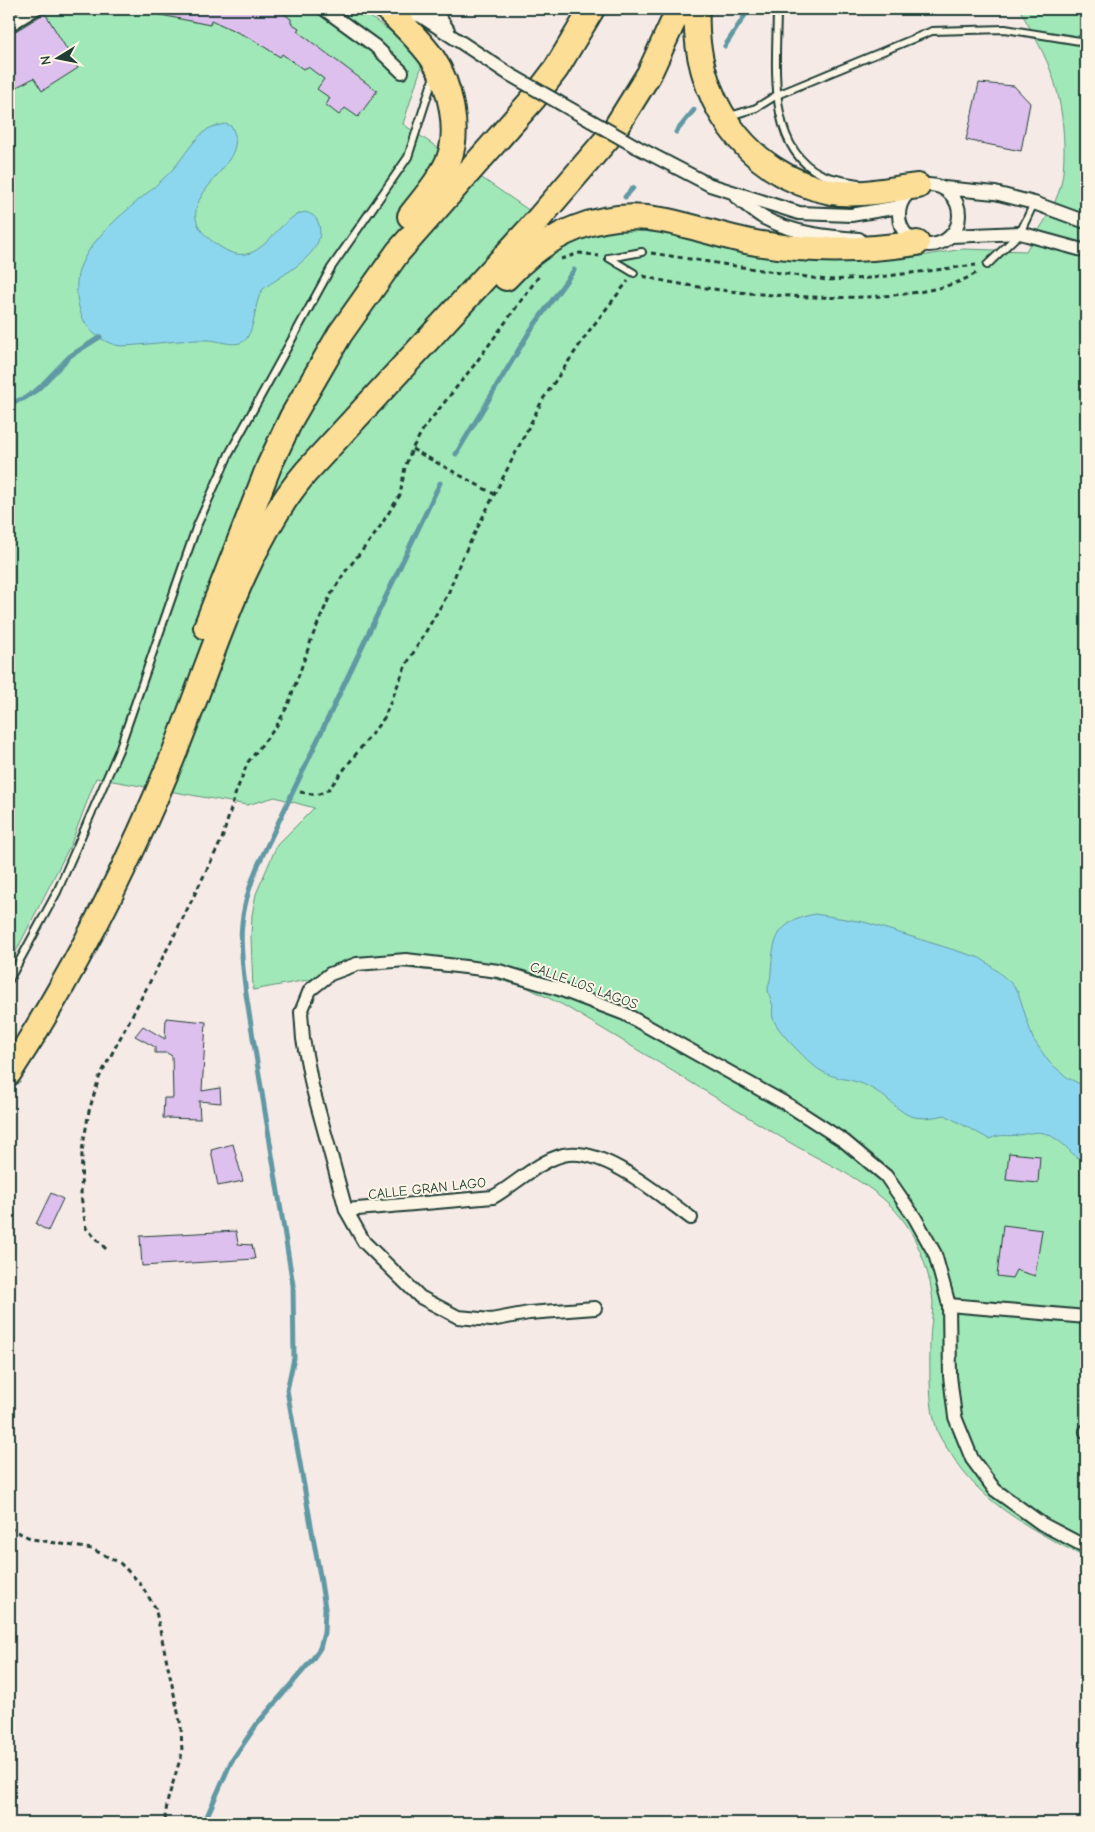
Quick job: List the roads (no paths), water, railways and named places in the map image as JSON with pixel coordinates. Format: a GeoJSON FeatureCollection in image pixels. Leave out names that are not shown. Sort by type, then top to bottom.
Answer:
{"type":"FeatureCollection","features":[{"type":"Feature","properties":{"kind":"highway"},"geometry":{"type":"LineString","coordinates":[[215,628],[238,508],[261,450],[277,417],[311,354],[337,314],[438,178],[449,157],[453,130],[451,108],[443,81],[434,60],[419,41],[387,9]]}},
{"type":"Feature","properties":{"kind":"highway"},"geometry":{"type":"LineString","coordinates":[[9,1090],[12,1060],[61,988],[123,871],[170,762],[269,466],[292,417],[340,334],[398,252],[516,120],[556,70],[592,9]]}},
{"type":"Feature","properties":{"kind":"highway"},"geometry":{"type":"LineString","coordinates":[[215,628],[262,539],[291,490],[528,231],[613,132],[648,74],[679,9]]}},
{"type":"Feature","properties":{"kind":"highway"},"geometry":{"type":"LineString","coordinates":[[697,9],[697,34],[705,80],[722,117],[744,146],[768,165],[800,182],[831,192],[848,194],[904,194]]}},
{"type":"Feature","properties":{"kind":"highway"},"geometry":{"type":"LineString","coordinates":[[215,628],[281,528],[316,483],[515,268],[533,252],[562,233],[596,222],[644,218],[678,224],[740,240],[796,248],[844,250],[910,238]]}},
{"type":"Feature","properties":{"kind":"street"},"geometry":{"type":"LineString","coordinates":[[9,25],[36,9]]}},
{"type":"Feature","properties":{"kind":"street"},"geometry":{"type":"LineString","coordinates":[[324,9],[376,46],[402,72]]}},
{"type":"Feature","properties":{"kind":"street"},"geometry":{"type":"LineString","coordinates":[[387,9],[402,14],[415,11],[509,74],[673,167],[728,191],[799,214],[851,215],[931,184],[943,188],[995,194],[1034,203],[1086,222]]}},
{"type":"Feature","properties":{"kind":"street"},"geometry":{"type":"LineString","coordinates":[[434,9],[454,38]]}},
{"type":"Feature","properties":{"kind":"street"},"geometry":{"type":"LineString","coordinates":[[943,188],[956,201],[959,210],[959,219],[951,236]]}},
{"type":"Feature","properties":{"kind":"street"},"geometry":{"type":"LineString","coordinates":[[728,191],[764,218],[811,233],[862,239],[910,238],[935,245],[951,236],[1020,233],[1086,251]]}},
{"type":"Feature","properties":{"kind":"street"},"geometry":{"type":"LineString","coordinates":[[904,194],[899,220],[910,238]]}},
{"type":"Feature","properties":{"kind":"street","name":"CALLE LOS LAGOS"},"geometry":{"type":"LineString","coordinates":[[595,1308],[529,1313],[491,1320],[458,1317],[420,1296],[364,1242],[346,1210],[312,1086],[303,1039],[301,1012],[310,990],[330,974],[358,964],[406,960],[499,971],[559,989],[625,1014],[790,1106],[844,1140],[886,1176],[900,1195],[935,1254],[949,1305],[950,1376],[955,1417],[972,1459],[995,1490],[1042,1524],[1086,1547]]}},
{"type":"Feature","properties":{"kind":"street","name":"CALLE GRAN LAGO"},"geometry":{"type":"LineString","coordinates":[[346,1210],[494,1197],[513,1186],[531,1172],[563,1155],[582,1155],[604,1161],[646,1185],[691,1218]]}},
{"type":"Feature","properties":{"kind":"street"},"geometry":{"type":"LineString","coordinates":[[949,1305],[1086,1317]]}},
{"type":"Feature","properties":{"kind":"lane"},"geometry":{"type":"LineString","coordinates":[[777,9],[777,95],[788,140],[806,163],[828,176],[863,184]]}},
{"type":"Feature","properties":{"kind":"lane"},"geometry":{"type":"LineString","coordinates":[[722,117],[756,108],[777,95],[932,31],[1005,29],[1086,42]]}},
{"type":"Feature","properties":{"kind":"lane"},"geometry":{"type":"LineString","coordinates":[[9,980],[57,892],[119,750],[210,494],[229,454],[331,268],[408,158],[432,86],[434,60]]}},
{"type":"Feature","properties":{"kind":"lane"},"geometry":{"type":"LineString","coordinates":[[871,185],[904,194]]}},
{"type":"Feature","properties":{"kind":"lane"},"geometry":{"type":"LineString","coordinates":[[987,265],[1020,233],[1034,203]]}},
{"type":"Feature","properties":{"kind":"lane"},"geometry":{"type":"LineString","coordinates":[[634,273],[609,258],[642,252]]}},
{"type":"Feature","properties":{"kind":"water"},"geometry":{"type":"Polygon","coordinates":[[[226,124],[231,126],[236,141],[231,156],[199,200],[196,215],[202,231],[222,248],[236,254],[247,254],[267,242],[294,216],[305,212],[314,216],[319,225],[320,236],[316,246],[300,263],[262,290],[259,295],[250,332],[244,341],[230,344],[199,340],[121,346],[105,341],[87,326],[81,315],[78,300],[77,278],[88,251],[109,226],[173,169],[203,133],[212,127],[226,124]]]}},
{"type":"Feature","properties":{"kind":"water"},"geometry":{"type":"Polygon","coordinates":[[[815,914],[864,922],[980,958],[1011,983],[1018,992],[1033,1039],[1049,1062],[1068,1078],[1086,1087],[1086,1161],[1074,1155],[1053,1137],[1044,1133],[1035,1132],[989,1139],[945,1115],[919,1118],[911,1116],[864,1084],[826,1074],[812,1064],[790,1042],[775,1023],[772,1016],[773,1005],[768,988],[771,977],[773,950],[780,933],[792,922],[815,914]]]}},
{"type":"Feature","properties":{"kind":"waterway"},"geometry":{"type":"LineString","coordinates":[[725,46],[749,9]]}},
{"type":"Feature","properties":{"kind":"waterway"},"geometry":{"type":"LineString","coordinates":[[676,132],[694,110]]}},
{"type":"Feature","properties":{"kind":"waterway"},"geometry":{"type":"LineString","coordinates":[[625,197],[633,188]]}},
{"type":"Feature","properties":{"kind":"waterway"},"geometry":{"type":"LineString","coordinates":[[456,454],[530,331],[574,270]]}},
{"type":"Feature","properties":{"kind":"waterway"},"geometry":{"type":"LineString","coordinates":[[9,404],[25,398],[38,389],[70,356],[100,337]]}},
{"type":"Feature","properties":{"kind":"waterway"},"geometry":{"type":"LineString","coordinates":[[204,1823],[231,1762],[257,1724],[312,1660],[320,1648],[324,1633],[325,1608],[287,1390],[294,1358],[293,1285],[246,994],[241,943],[243,914],[258,865],[440,483]]}}]}
